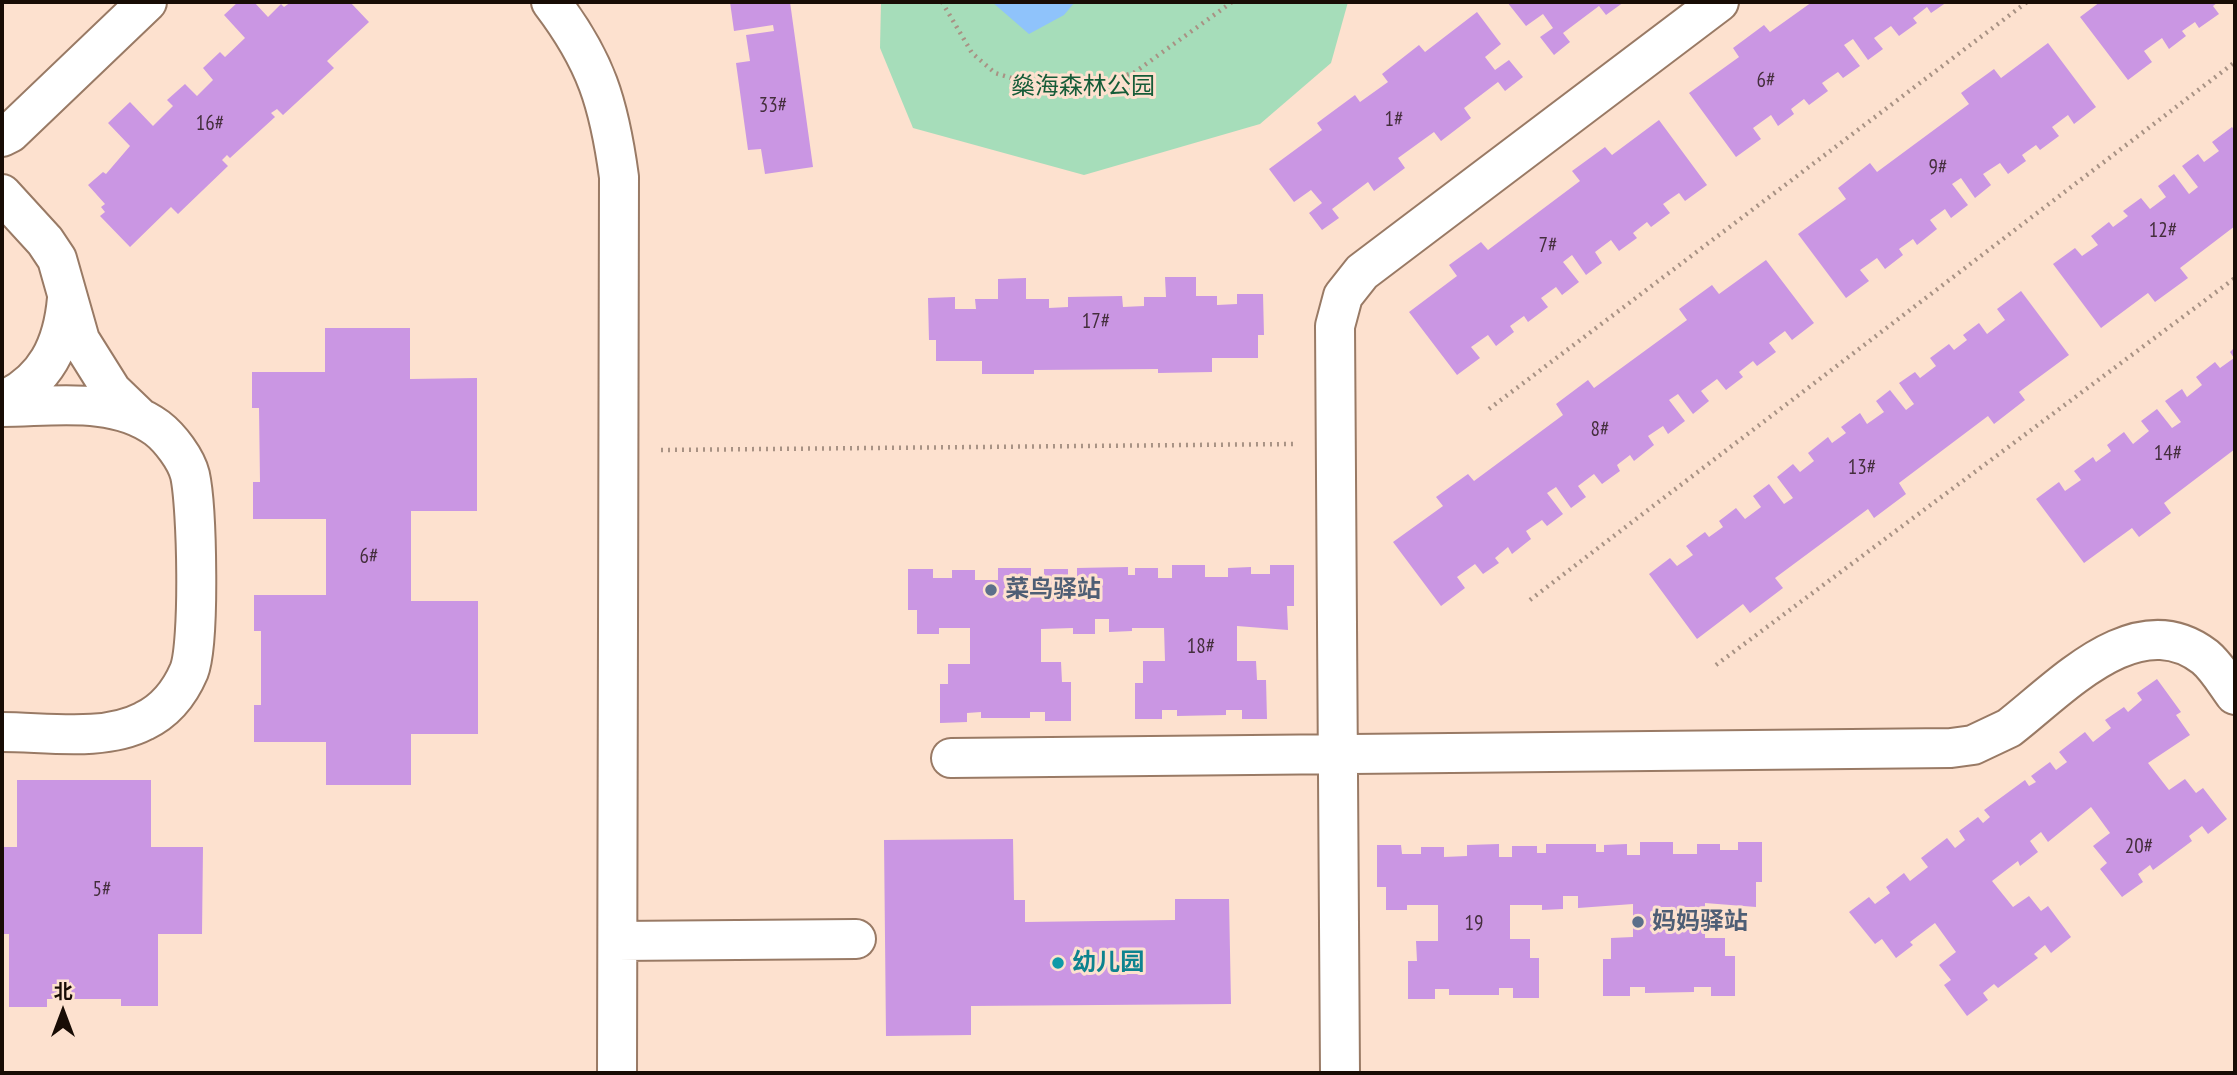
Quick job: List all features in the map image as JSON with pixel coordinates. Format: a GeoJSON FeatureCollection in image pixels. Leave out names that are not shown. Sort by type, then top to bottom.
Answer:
{"type":"FeatureCollection","features":[{"type":"Feature","properties":{"kind":"lane"},"geometry":{"type":"LineString","coordinates":[[139,417],[112,391],[94,364],[80,340],[57,259],[15,208],[13,158],[18,136],[15,126],[147,2]]}},
{"type":"Feature","properties":{"kind":"lane"},"geometry":{"type":"LineString","coordinates":[[551,2],[580,42],[600,82],[613,128],[619,177],[617,1073]]}},
{"type":"Feature","properties":{"kind":"lane"},"geometry":{"type":"LineString","coordinates":[[1340,1073],[1335,326],[1343,296],[1362,272],[1719,2]]}},
{"type":"Feature","properties":{"kind":"lane"},"geometry":{"type":"LineString","coordinates":[[2,401],[42,374],[54,356],[65,321],[67,296]]}},
{"type":"Feature","properties":{"kind":"lane"},"geometry":{"type":"LineString","coordinates":[[2,407],[115,409],[139,417],[159,429],[177,450],[190,473],[193,499],[195,647],[189,670],[177,696],[146,720],[125,729],[2,732]]}},
{"type":"Feature","properties":{"kind":"lane"},"geometry":{"type":"LineString","coordinates":[[951,758],[1962,747],[1991,739],[2009,729],[2108,652],[2144,640],[2167,641],[2187,647],[2205,658],[2235,695]]}},
{"type":"Feature","properties":{"kind":"lane"},"geometry":{"type":"LineString","coordinates":[[618,941],[856,939]]}},
{"type":"Feature","properties":{"kind":"path"},"geometry":{"type":"LineString","coordinates":[[942,2],[972,53],[995,73],[1021,81],[1107,82],[1135,72],[1232,2]]}},
{"type":"Feature","properties":{"kind":"path"},"geometry":{"type":"LineString","coordinates":[[1489,410],[2027,2]]}},
{"type":"Feature","properties":{"kind":"path"},"geometry":{"type":"LineString","coordinates":[[1530,600],[2235,62]]}},
{"type":"Feature","properties":{"kind":"path"},"geometry":{"type":"LineString","coordinates":[[1716,665],[2235,278]]}},
{"type":"Feature","properties":{"kind":"path"},"geometry":{"type":"LineString","coordinates":[[618,450],[1336,444]]}},
{"type":"Feature","properties":{"kind":"green space","name":"燊海森林公园"},"geometry":{"type":"Polygon","coordinates":[[[881,2],[1348,2],[1331,63],[1260,124],[1084,175],[913,128],[880,48],[881,2]]]}},
{"type":"Feature","properties":{"kind":"water"},"geometry":{"type":"Polygon","coordinates":[[[992,2],[1075,2],[1064,15],[1029,34],[992,2]]]}},
{"type":"Feature","properties":{"kind":"building"},"geometry":{"type":"Polygon","coordinates":[[[238,2],[254,2],[268,17],[281,4],[284,7],[291,2],[350,2],[369,22],[327,61],[334,68],[283,115],[277,109],[271,113],[275,117],[230,158],[227,155],[222,160],[228,166],[178,214],[171,207],[130,247],[100,216],[105,212],[101,207],[105,204],[88,185],[103,172],[106,174],[130,146],[108,123],[130,102],[153,126],[173,106],[167,100],[185,84],[197,96],[213,80],[203,68],[220,52],[225,57],[245,38],[224,15],[238,2]]]}},
{"type":"Feature","properties":{"kind":"building"},"geometry":{"type":"Polygon","coordinates":[[[730,2],[790,2],[813,167],[765,174],[761,149],[748,150],[736,63],[750,61],[746,35],[774,31],[773,25],[734,31],[730,2]]]}},
{"type":"Feature","properties":{"kind":"building"},"geometry":{"type":"Polygon","coordinates":[[[1507,2],[1624,2],[1606,15],[1599,6],[1563,33],[1570,42],[1554,55],[1540,37],[1553,28],[1543,14],[1526,26],[1507,2]]]}},
{"type":"Feature","properties":{"kind":"building"},"geometry":{"type":"Polygon","coordinates":[[[1812,2],[1947,2],[1931,13],[1927,7],[1913,18],[1917,23],[1899,36],[1891,26],[1874,38],[1883,49],[1868,60],[1853,39],[1844,45],[1860,66],[1843,78],[1838,72],[1822,83],[1828,91],[1809,105],[1804,99],[1791,109],[1794,114],[1778,126],[1771,115],[1753,128],[1761,139],[1736,157],[1689,93],[1739,57],[1733,48],[1764,25],[1770,32],[1812,2]]]}},
{"type":"Feature","properties":{"kind":"building"},"geometry":{"type":"Polygon","coordinates":[[[2100,2],[2218,2],[2213,6],[2219,14],[2199,28],[2195,22],[2182,31],[2186,36],[2169,49],[2162,38],[2144,51],[2152,62],[2128,80],[2080,17],[2100,2]]]}},
{"type":"Feature","properties":{"kind":"building"},"geometry":{"type":"Polygon","coordinates":[[[1477,12],[1501,44],[1485,57],[1495,70],[1509,60],[1523,77],[1505,91],[1498,82],[1464,108],[1471,118],[1441,141],[1434,132],[1398,158],[1405,168],[1374,191],[1368,182],[1332,209],[1339,218],[1322,230],[1309,213],[1322,203],[1311,190],[1294,202],[1269,169],[1322,130],[1317,123],[1355,95],[1360,102],[1388,82],[1382,74],[1419,45],[1425,52],[1477,12]]]}},
{"type":"Feature","properties":{"kind":"building"},"geometry":{"type":"Polygon","coordinates":[[[2048,43],[2096,107],[2074,124],[2068,115],[2052,127],[2059,136],[2040,150],[2036,145],[2022,155],[2026,161],[2008,174],[2000,163],[1983,174],[1991,185],[1975,198],[1961,178],[1952,184],[1968,205],[1951,218],[1945,209],[1930,220],[1937,229],[1917,245],[1913,239],[1899,249],[1903,255],[1885,269],[1877,258],[1860,270],[1869,281],[1846,298],[1798,234],[1846,199],[1838,188],[1870,163],[1877,172],[1969,104],[1961,93],[1994,69],[2001,78],[2048,43]]]}},
{"type":"Feature","properties":{"kind":"building"},"geometry":{"type":"Polygon","coordinates":[[[1659,120],[1707,185],[1685,201],[1679,193],[1663,204],[1670,213],[1651,227],[1647,222],[1633,233],[1637,238],[1619,251],[1611,240],[1595,252],[1602,263],[1586,275],[1572,255],[1563,262],[1579,282],[1562,295],[1556,287],[1541,298],[1548,307],[1528,322],[1524,316],[1510,326],[1514,332],[1496,346],[1488,335],[1471,347],[1480,358],[1457,375],[1409,312],[1457,276],[1449,265],[1481,242],[1488,250],[1580,181],[1572,171],[1605,147],[1612,155],[1659,120]]]}},
{"type":"Feature","properties":{"kind":"building"},"geometry":{"type":"Polygon","coordinates":[[[2232,127],[2235,131],[2235,226],[2180,268],[2188,278],[2155,302],[2148,293],[2101,328],[2053,264],[2075,248],[2082,256],[2098,245],[2091,236],[2109,222],[2113,227],[2128,216],[2123,211],[2141,198],[2150,209],[2166,197],[2158,186],[2174,174],[2189,194],[2198,187],[2182,166],[2198,154],[2204,162],[2219,151],[2212,142],[2232,127]]]}},
{"type":"Feature","properties":{"kind":"building"},"geometry":{"type":"Polygon","coordinates":[[[1766,260],[1814,323],[1792,340],[1785,331],[1769,343],[1776,352],[1757,366],[1753,361],[1739,372],[1743,377],[1726,390],[1717,379],[1701,391],[1709,401],[1693,414],[1678,394],[1669,400],[1685,421],[1668,434],[1663,426],[1648,436],[1654,445],[1634,461],[1630,455],[1617,465],[1620,471],[1602,484],[1594,474],[1578,486],[1586,497],[1571,508],[1556,487],[1547,493],[1563,514],[1547,526],[1542,520],[1526,531],[1531,539],[1512,554],[1508,547],[1495,558],[1499,563],[1483,574],[1475,564],[1457,577],[1465,588],[1441,606],[1393,542],[1443,506],[1436,497],[1468,474],[1474,481],[1563,415],[1556,404],[1588,380],[1594,388],[1687,320],[1679,309],[1712,285],[1719,294],[1766,260]]]}},
{"type":"Feature","properties":{"kind":"building"},"geometry":{"type":"Polygon","coordinates":[[[1165,277],[1196,277],[1196,296],[1217,296],[1217,305],[1237,304],[1237,294],[1263,294],[1264,335],[1258,335],[1258,358],[1212,358],[1212,372],[1158,373],[1158,369],[1034,370],[1034,374],[982,374],[982,361],[936,361],[936,340],[929,340],[928,298],[955,297],[955,309],[976,309],[975,299],[998,299],[998,279],[1026,278],[1026,299],[1049,299],[1049,308],[1068,307],[1068,297],[1122,296],[1123,307],[1144,306],[1144,297],[1166,297],[1165,277]]]}},
{"type":"Feature","properties":{"kind":"building"},"geometry":{"type":"Polygon","coordinates":[[[2021,291],[2069,355],[2019,392],[2025,400],[1994,424],[1988,416],[1899,483],[1906,494],[1874,518],[1868,509],[1775,578],[1783,588],[1750,613],[1743,604],[1697,639],[1649,574],[1670,558],[1677,566],[1693,555],[1686,546],[1705,532],[1709,537],[1723,527],[1719,521],[1736,508],[1745,519],[1761,507],[1753,496],[1769,484],[1784,504],[1793,498],[1777,477],[1793,464],[1800,472],[1814,461],[1808,453],[1828,437],[1832,443],[1846,433],[1841,427],[1860,413],[1867,424],[1884,412],[1876,401],[1890,390],[1906,410],[1914,404],[1899,383],[1915,372],[1920,378],[1936,366],[1930,358],[1949,344],[1954,350],[1967,340],[1963,335],[1979,323],[1987,334],[2005,320],[1997,309],[2021,291]]]}},
{"type":"Feature","properties":{"kind":"building"},"geometry":{"type":"Polygon","coordinates":[[[325,328],[410,328],[410,379],[477,378],[477,511],[411,511],[411,601],[478,601],[478,734],[411,734],[411,785],[326,785],[326,742],[254,742],[254,705],[261,705],[261,631],[254,631],[254,595],[326,595],[326,519],[253,519],[253,482],[260,482],[259,408],[252,408],[252,372],[325,372],[325,328]]]}},
{"type":"Feature","properties":{"kind":"building"},"geometry":{"type":"Polygon","coordinates":[[[2235,347],[2235,449],[2164,503],[2171,513],[2139,537],[2132,528],[2084,563],[2036,499],[2059,482],[2065,491],[2081,480],[2074,471],[2093,457],[2096,462],[2111,451],[2107,445],[2124,432],[2133,444],[2149,431],[2141,421],[2157,409],[2172,428],[2181,422],[2165,401],[2182,389],[2187,397],[2202,385],[2196,377],[2215,362],[2220,368],[2234,358],[2230,352],[2235,347]]]}},
{"type":"Feature","properties":{"kind":"building"},"geometry":{"type":"Polygon","coordinates":[[[1172,565],[1205,565],[1205,577],[1228,577],[1228,568],[1251,567],[1251,574],[1270,574],[1270,565],[1294,565],[1294,606],[1287,606],[1288,630],[1237,626],[1237,661],[1256,661],[1257,680],[1266,680],[1267,719],[1242,719],[1242,710],[1226,710],[1226,715],[1177,716],[1177,710],[1162,710],[1162,719],[1135,719],[1135,683],[1143,683],[1143,661],[1165,661],[1164,628],[1132,628],[1132,631],[1109,632],[1109,619],[1095,619],[1095,634],[1073,634],[1073,628],[1041,629],[1041,662],[1061,662],[1062,682],[1071,682],[1071,721],[1045,721],[1045,712],[1030,712],[1030,718],[981,718],[981,712],[967,713],[967,722],[940,723],[940,684],[948,684],[948,664],[970,664],[970,628],[939,628],[939,634],[917,634],[917,610],[908,610],[908,569],[933,569],[933,578],[952,578],[952,570],[975,570],[975,580],[998,580],[998,568],[1031,568],[1031,580],[1044,580],[1044,569],[1068,569],[1068,577],[1077,577],[1077,568],[1128,567],[1128,575],[1135,575],[1135,568],[1158,568],[1158,578],[1172,578],[1172,565]]]}},
{"type":"Feature","properties":{"kind":"building"},"geometry":{"type":"Polygon","coordinates":[[[2157,679],[2181,712],[2176,715],[2190,735],[2148,763],[2169,790],[2185,779],[2196,793],[2203,788],[2227,819],[2208,834],[2202,826],[2189,836],[2192,841],[2153,870],[2150,865],[2138,874],[2143,882],[2122,897],[2100,869],[2107,863],[2093,846],[2110,833],[2091,807],[2048,842],[2041,832],[2030,841],[2038,852],[2020,866],[2018,861],[1992,881],[2013,907],[2029,896],[2041,911],[2048,906],[2071,937],[2051,953],[2045,945],[2034,954],[2038,958],[1998,988],[1994,984],[1983,993],[1988,1000],[1967,1016],[1944,985],[1951,980],[1939,965],[1956,952],[1935,923],[1910,942],[1913,945],[1896,958],[1882,939],[1875,944],[1849,912],[1869,897],[1875,904],[1890,893],[1886,887],[1904,873],[1910,881],[1928,867],[1921,858],[1947,838],[1955,848],[1965,840],[1959,831],[1978,817],[1983,823],[1990,817],[1984,810],[2025,780],[2029,786],[2036,782],[2031,776],[2050,762],[2056,770],[2067,762],[2059,752],[2085,732],[2093,742],[2111,728],[2105,720],[2124,707],[2128,712],[2142,700],[2137,693],[2157,679]]]}},
{"type":"Feature","properties":{"kind":"building"},"geometry":{"type":"Polygon","coordinates":[[[17,780],[151,780],[151,847],[203,847],[202,934],[158,934],[158,1006],[121,1006],[121,999],[47,999],[47,1007],[9,1007],[9,934],[2,934],[2,847],[17,847],[17,780]]]}},
{"type":"Feature","properties":{"kind":"building","name":"幼儿园"},"geometry":{"type":"Polygon","coordinates":[[[1013,839],[1014,900],[1025,900],[1025,922],[1175,920],[1175,899],[1229,899],[1231,1004],[971,1006],[971,1035],[886,1036],[884,840],[1013,839]]]}},
{"type":"Feature","properties":{"kind":"building"},"geometry":{"type":"Polygon","coordinates":[[[1640,842],[1673,842],[1673,854],[1697,854],[1697,844],[1720,844],[1720,850],[1738,850],[1738,842],[1762,842],[1762,882],[1756,882],[1756,907],[1705,903],[1705,938],[1725,938],[1725,956],[1735,956],[1735,996],[1711,996],[1711,987],[1694,987],[1694,992],[1645,993],[1645,987],[1630,987],[1630,996],[1603,996],[1603,959],[1611,959],[1611,938],[1633,937],[1633,904],[1578,908],[1578,896],[1563,896],[1563,909],[1542,910],[1542,905],[1510,905],[1510,939],[1530,939],[1530,958],[1539,958],[1539,998],[1513,998],[1513,988],[1499,988],[1499,995],[1449,995],[1449,989],[1435,989],[1435,999],[1408,999],[1408,961],[1417,961],[1416,941],[1438,941],[1438,905],[1407,905],[1407,910],[1386,910],[1386,887],[1377,887],[1377,845],[1401,845],[1402,854],[1421,854],[1421,847],[1444,847],[1444,857],[1467,856],[1467,845],[1499,844],[1499,857],[1512,857],[1512,846],[1537,846],[1537,853],[1546,853],[1546,844],[1596,844],[1596,852],[1604,852],[1604,845],[1627,844],[1627,855],[1640,855],[1640,842]]]}},
{"type":"Feature","properties":{"kind":"place","name":"菜鸟驿站"},"geometry":{"type":"Point","coordinates":[991,590]}},
{"type":"Feature","properties":{"kind":"place","name":"妈妈驿站"},"geometry":{"type":"Point","coordinates":[1638,922]}},
{"type":"Feature","properties":{"kind":"place","name":"幼儿园"},"geometry":{"type":"Point","coordinates":[1058,963]}}]}
